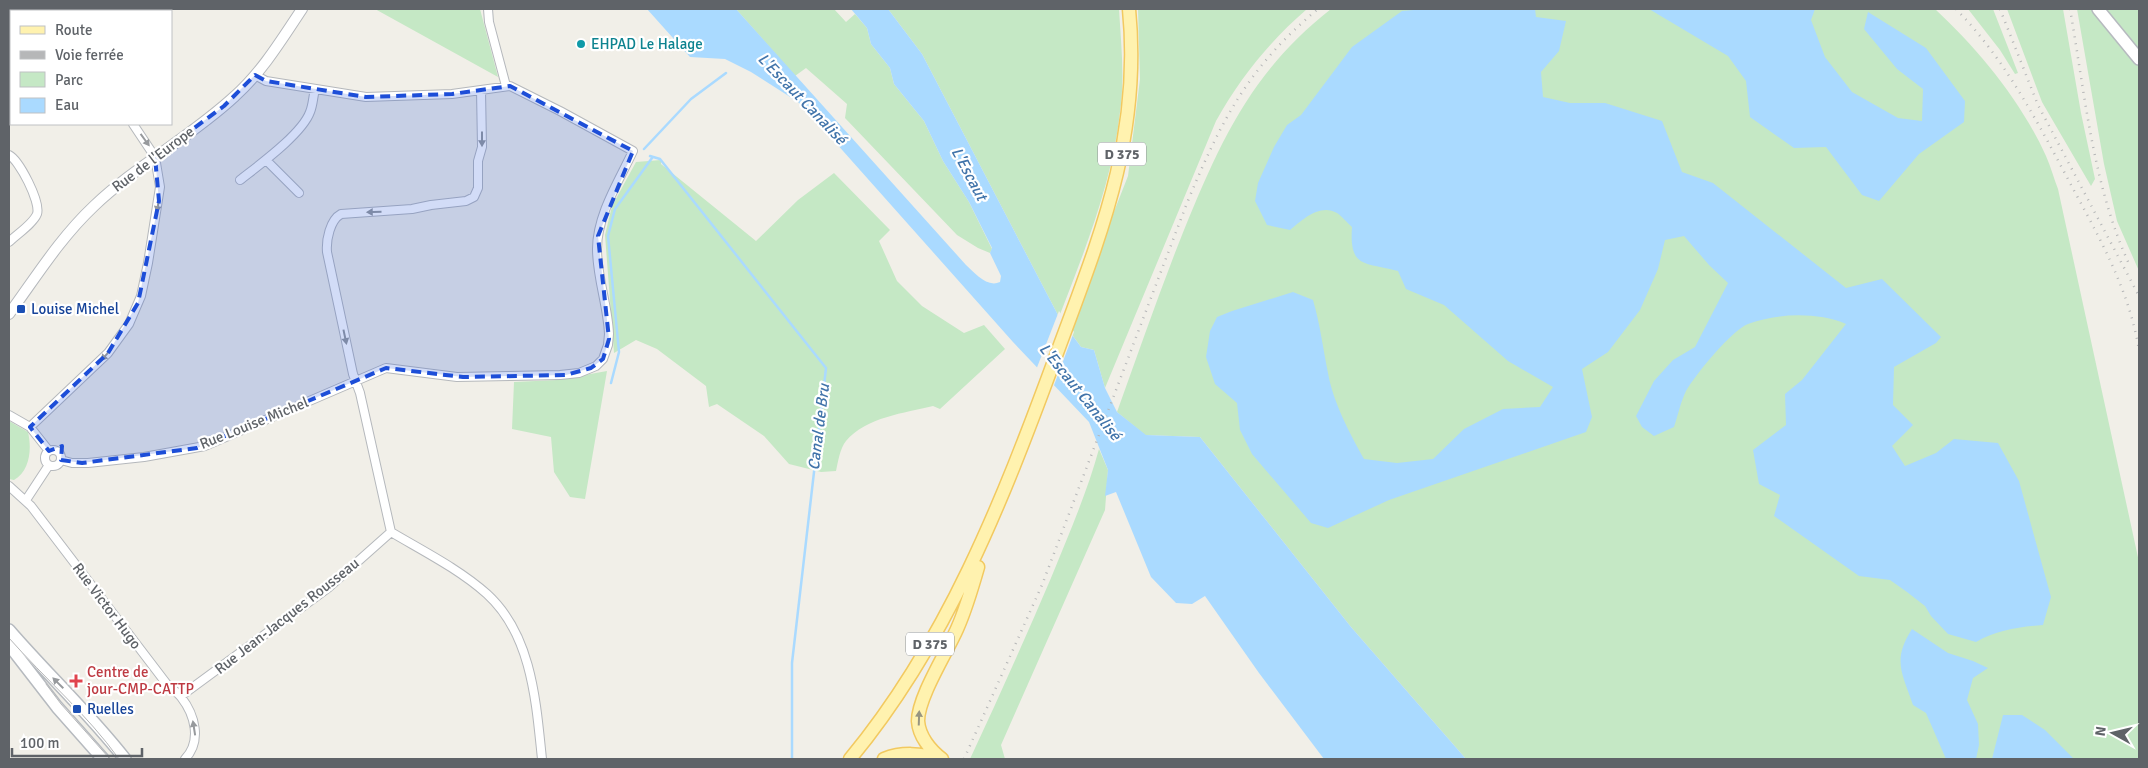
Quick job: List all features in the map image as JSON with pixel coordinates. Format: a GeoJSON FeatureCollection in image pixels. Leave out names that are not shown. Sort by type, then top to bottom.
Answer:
{"type":"FeatureCollection","features":[{"type":"Feature","properties":{"kind":"main road","name":"D 375"},"geometry":{"type":"LineString","coordinates":[[850,759],[883,717],[932,642],[961,589],[1039,401],[1112,194],[1125,138],[1130,78],[1129,9]]}},
{"type":"Feature","properties":{"kind":"main road"},"geometry":{"type":"LineString","coordinates":[[2098,9],[2139,59]]}},
{"type":"Feature","properties":{"kind":"main road"},"geometry":{"type":"LineString","coordinates":[[940,759],[927,744],[921,732],[918,723],[920,709],[965,610],[992,518]]}},
{"type":"Feature","properties":{"kind":"main road"},"geometry":{"type":"LineString","coordinates":[[9,630],[125,759]]}},
{"type":"Feature","properties":{"kind":"main road"},"geometry":{"type":"LineString","coordinates":[[9,645],[57,707],[103,759]]}},
{"type":"Feature","properties":{"kind":"main road"},"geometry":{"type":"LineString","coordinates":[[884,759],[913,754],[940,759]]}},
{"type":"Feature","properties":{"kind":"street","name":"Rue de l'Europe"},"geometry":{"type":"LineString","coordinates":[[9,314],[78,223],[112,190],[224,106],[255,75],[302,9]]}},
{"type":"Feature","properties":{"kind":"street"},"geometry":{"type":"LineString","coordinates":[[488,9],[489,22],[506,86]]}},
{"type":"Feature","properties":{"kind":"street"},"geometry":{"type":"LineString","coordinates":[[255,75],[266,82],[366,97],[452,94],[506,86],[516,88],[633,151],[606,208],[598,240],[597,255],[609,339],[605,354],[600,362],[579,373],[544,376],[457,377],[386,368],[355,381]]}},
{"type":"Feature","properties":{"kind":"street"},"geometry":{"type":"LineString","coordinates":[[240,180],[266,160],[307,118],[311,110],[315,89]]}},
{"type":"Feature","properties":{"kind":"street"},"geometry":{"type":"LineString","coordinates":[[481,90],[482,147],[478,161],[478,188],[474,197],[466,202],[427,205],[412,209],[345,213],[336,217],[327,242],[327,252],[391,532],[476,585],[497,604],[508,619],[519,640],[526,662],[537,711],[542,759]]}},
{"type":"Feature","properties":{"kind":"street"},"geometry":{"type":"LineString","coordinates":[[30,427],[98,364],[118,341],[133,316],[145,279],[159,201],[160,183],[155,156],[134,125]]}},
{"type":"Feature","properties":{"kind":"street"},"geometry":{"type":"LineString","coordinates":[[9,155],[17,161],[38,207],[35,217],[9,242]]}},
{"type":"Feature","properties":{"kind":"street"},"geometry":{"type":"LineString","coordinates":[[266,160],[299,193]]}},
{"type":"Feature","properties":{"kind":"street","name":"Rue Louise Michel"},"geometry":{"type":"LineString","coordinates":[[61,460],[72,463],[88,463],[144,457],[205,446],[355,381]]}},
{"type":"Feature","properties":{"kind":"street"},"geometry":{"type":"LineString","coordinates":[[9,416],[30,427],[49,451]]}},
{"type":"Feature","properties":{"kind":"street"},"geometry":{"type":"LineString","coordinates":[[49,451],[59,452],[61,460],[57,466],[49,465]]}},
{"type":"Feature","properties":{"kind":"street"},"geometry":{"type":"LineString","coordinates":[[49,451],[45,458],[49,465]]}},
{"type":"Feature","properties":{"kind":"street"},"geometry":{"type":"LineString","coordinates":[[26,500],[49,465]]}},
{"type":"Feature","properties":{"kind":"street","name":"Rue Victor Hugo"},"geometry":{"type":"LineString","coordinates":[[9,486],[26,500],[166,684],[181,696],[192,717],[196,731],[193,747],[185,759]]}},
{"type":"Feature","properties":{"kind":"street","name":"Rue Jean-Jacques Rousseau"},"geometry":{"type":"LineString","coordinates":[[181,696],[328,588],[391,532]]}},
{"type":"Feature","properties":{"kind":"highlighted area"},"geometry":{"type":"Polygon","coordinates":[[[255,75],[266,81],[366,97],[452,94],[510,86],[633,151],[598,236],[609,339],[603,359],[591,368],[566,375],[463,377],[386,368],[197,448],[82,463],[61,460],[62,446],[49,451],[30,427],[108,353],[138,303],[159,201],[155,157],[224,106],[255,75]]]}},
{"type":"Feature","properties":{"kind":"green space"},"geometry":{"type":"Polygon","coordinates":[[[375,9],[480,9],[498,77],[375,9]]]}},
{"type":"Feature","properties":{"kind":"green space"},"geometry":{"type":"Polygon","coordinates":[[[736,9],[834,9],[846,22],[855,14],[867,28],[871,44],[890,68],[894,84],[924,121],[943,161],[969,202],[992,249],[990,253],[957,235],[845,118],[847,104],[806,68],[795,76],[736,9]]]}},
{"type":"Feature","properties":{"kind":"green space"},"geometry":{"type":"Polygon","coordinates":[[[888,9],[1119,9],[1122,86],[1120,112],[1111,165],[1096,216],[1059,317],[922,54],[888,9]]]}},
{"type":"Feature","properties":{"kind":"green space"},"geometry":{"type":"Polygon","coordinates":[[[1138,9],[1307,9],[1268,47],[1235,90],[1216,121],[1105,388],[1094,350],[1081,347],[1068,329],[1128,176],[1140,79],[1138,9]]]}},
{"type":"Feature","properties":{"kind":"green space"},"geometry":{"type":"Polygon","coordinates":[[[1331,9],[1935,9],[1983,59],[2011,96],[2036,136],[2048,160],[2058,189],[2139,562],[2139,759],[1466,759],[1351,627],[1200,437],[1145,435],[1117,412],[1184,230],[1211,166],[1226,137],[1260,82],[1280,57],[1331,9]]]}},
{"type":"Feature","properties":{"kind":"green space"},"geometry":{"type":"Polygon","coordinates":[[[1968,9],[1993,9],[2018,73],[2015,74],[2000,50],[1968,9]]]}},
{"type":"Feature","properties":{"kind":"green space"},"geometry":{"type":"Polygon","coordinates":[[[2007,9],[2063,9],[2081,113],[2095,179],[2091,186],[2042,102],[2007,9]]]}},
{"type":"Feature","properties":{"kind":"green space"},"geometry":{"type":"Polygon","coordinates":[[[2077,9],[2139,9],[2139,271],[2117,221],[2104,164],[2077,9]]]}},
{"type":"Feature","properties":{"kind":"green space"},"geometry":{"type":"Polygon","coordinates":[[[661,160],[661,164],[756,241],[798,200],[834,173],[890,230],[879,241],[897,281],[922,306],[964,333],[984,325],[1005,349],[940,409],[933,406],[886,417],[864,426],[854,433],[842,447],[836,471],[821,472],[789,464],[764,436],[717,404],[709,407],[706,386],[657,349],[636,340],[614,353],[605,235],[612,206],[636,162],[661,160]]]}},
{"type":"Feature","properties":{"kind":"green space"},"geometry":{"type":"Polygon","coordinates":[[[607,371],[585,499],[570,497],[554,472],[551,437],[512,429],[514,382],[557,380],[607,371]]]}},
{"type":"Feature","properties":{"kind":"green space"},"geometry":{"type":"Polygon","coordinates":[[[9,421],[28,432],[30,445],[27,465],[14,480],[9,479],[9,421]]]}},
{"type":"Feature","properties":{"kind":"green space"},"geometry":{"type":"Polygon","coordinates":[[[1099,449],[1108,470],[1105,510],[1001,745],[1005,759],[970,759],[1051,578],[1083,498],[1099,449]]]}},
{"type":"Feature","properties":{"kind":"water"},"geometry":{"type":"Polygon","coordinates":[[[647,9],[736,9],[966,265],[990,283],[1000,282],[1001,276],[990,253],[992,248],[969,202],[943,161],[924,121],[894,84],[890,68],[871,44],[867,28],[851,9],[888,9],[922,54],[1059,317],[1081,347],[1094,350],[1105,388],[1117,412],[1146,435],[1200,437],[1351,627],[1466,759],[1324,759],[1259,673],[1205,596],[1192,604],[1176,603],[1151,577],[1116,492],[1105,496],[1108,470],[1089,422],[1013,342],[798,102],[751,72],[725,59],[690,57],[647,9]]]}},
{"type":"Feature","properties":{"kind":"water"},"geometry":{"type":"Polygon","coordinates":[[[1425,9],[1535,9],[1536,17],[1566,21],[1559,51],[1541,72],[1543,97],[1570,103],[1605,103],[1662,121],[1682,172],[1713,183],[1846,288],[1882,279],[1941,337],[1936,343],[1894,367],[1893,405],[1913,425],[1892,446],[1905,466],[1936,453],[1954,439],[1998,443],[2019,481],[2051,597],[2043,625],[2008,630],[1976,642],[1948,634],[1931,616],[1925,606],[1890,580],[1859,576],[1774,516],[1780,495],[1759,484],[1753,450],[1786,425],[1785,394],[1802,380],[1846,324],[1823,317],[1797,315],[1759,320],[1748,324],[1733,335],[1705,364],[1686,391],[1674,427],[1654,436],[1642,427],[1636,416],[1654,381],[1673,360],[1695,347],[1728,283],[1709,265],[1684,236],[1665,240],[1658,269],[1640,310],[1608,352],[1582,369],[1592,417],[1586,432],[1389,500],[1328,528],[1311,523],[1252,454],[1240,430],[1237,403],[1215,384],[1206,357],[1210,331],[1217,317],[1293,292],[1313,300],[1320,327],[1330,384],[1338,406],[1364,459],[1397,463],[1433,459],[1464,429],[1503,409],[1540,407],[1553,387],[1508,361],[1444,305],[1406,289],[1398,271],[1368,264],[1357,257],[1353,250],[1352,227],[1337,213],[1331,210],[1318,211],[1290,230],[1267,225],[1255,201],[1258,183],[1274,147],[1287,125],[1301,115],[1352,47],[1402,11],[1425,9]]]}},
{"type":"Feature","properties":{"kind":"water"},"geometry":{"type":"Polygon","coordinates":[[[1649,9],[1815,9],[1811,20],[1825,57],[1852,92],[1898,118],[1922,121],[1923,89],[1897,69],[1864,29],[1868,12],[1926,48],[1965,101],[1964,122],[1919,154],[1879,201],[1862,195],[1826,147],[1794,148],[1750,117],[1746,81],[1728,56],[1649,9]]]}},
{"type":"Feature","properties":{"kind":"water"},"geometry":{"type":"Polygon","coordinates":[[[1912,629],[1948,653],[1988,668],[1973,678],[1967,700],[1978,724],[1979,745],[1976,759],[1946,759],[1926,713],[1913,705],[1901,667],[1902,649],[1912,629]]]}},
{"type":"Feature","properties":{"kind":"water"},"geometry":{"type":"Polygon","coordinates":[[[2003,715],[2022,715],[2045,730],[2074,759],[1992,759],[2003,715]]]}},
{"type":"Feature","properties":{"kind":"pier"},"geometry":{"type":"Polygon","coordinates":[[[1059,311],[1074,332],[1053,388],[1036,370],[1059,311]]]}},
{"type":"Feature","properties":{"kind":"waterway"},"geometry":{"type":"LineString","coordinates":[[644,149],[691,99],[726,73]]}},
{"type":"Feature","properties":{"kind":"waterway","name":"Canal de Bru"},"geometry":{"type":"LineString","coordinates":[[650,156],[660,159],[826,368],[792,663],[792,759]]}},
{"type":"Feature","properties":{"kind":"waterway","name":"Canal de Bru"},"geometry":{"type":"LineString","coordinates":[[611,383],[619,352],[608,236],[615,209],[652,158]]}},
{"type":"Feature","properties":{"kind":"tram line"},"geometry":{"type":"LineString","coordinates":[[9,638],[66,697],[119,759]]}},
{"type":"Feature","properties":{"kind":"tram line"},"geometry":{"type":"LineString","coordinates":[[46,684],[61,704],[110,759]]}},
{"type":"Feature","properties":{"kind":"railway"},"geometry":{"type":"LineString","coordinates":[[964,759],[1042,585],[1187,203],[1212,146],[1239,97],[1255,74],[1273,52],[1318,9]]}},
{"type":"Feature","properties":{"kind":"railway"},"geometry":{"type":"LineString","coordinates":[[1956,9],[1990,49],[2019,92],[2092,223],[2112,264],[2128,306],[2139,350]]}},
{"type":"Feature","properties":{"kind":"railway"},"geometry":{"type":"LineString","coordinates":[[2000,9],[2038,105],[2139,296]]}},
{"type":"Feature","properties":{"kind":"railway"},"geometry":{"type":"LineString","coordinates":[[2070,9],[2099,172],[2117,236],[2130,266]]}},
{"type":"Feature","properties":{"kind":"place","name":"EHPAD Le Halage"},"geometry":{"type":"Point","coordinates":[581,44]}},
{"type":"Feature","properties":{"kind":"place","name":"Louise Michel"},"geometry":{"type":"Point","coordinates":[21,309]}},
{"type":"Feature","properties":{"kind":"place","name":"Centre de jour-CMP-CATTP"},"geometry":{"type":"Point","coordinates":[76,681]}},
{"type":"Feature","properties":{"kind":"place","name":"Ruelles"},"geometry":{"type":"Point","coordinates":[77,709]}},
{"type":"Feature","properties":{"kind":"water label","name":"L'Escaut Canalisé"},"geometry":{"type":"Point","coordinates":[802,99]}},
{"type":"Feature","properties":{"kind":"water label","name":"L'Escaut"},"geometry":{"type":"Point","coordinates":[969,174]}},
{"type":"Feature","properties":{"kind":"water label","name":"L'Escaut Canalisé"},"geometry":{"type":"Point","coordinates":[1080,392]}}]}
